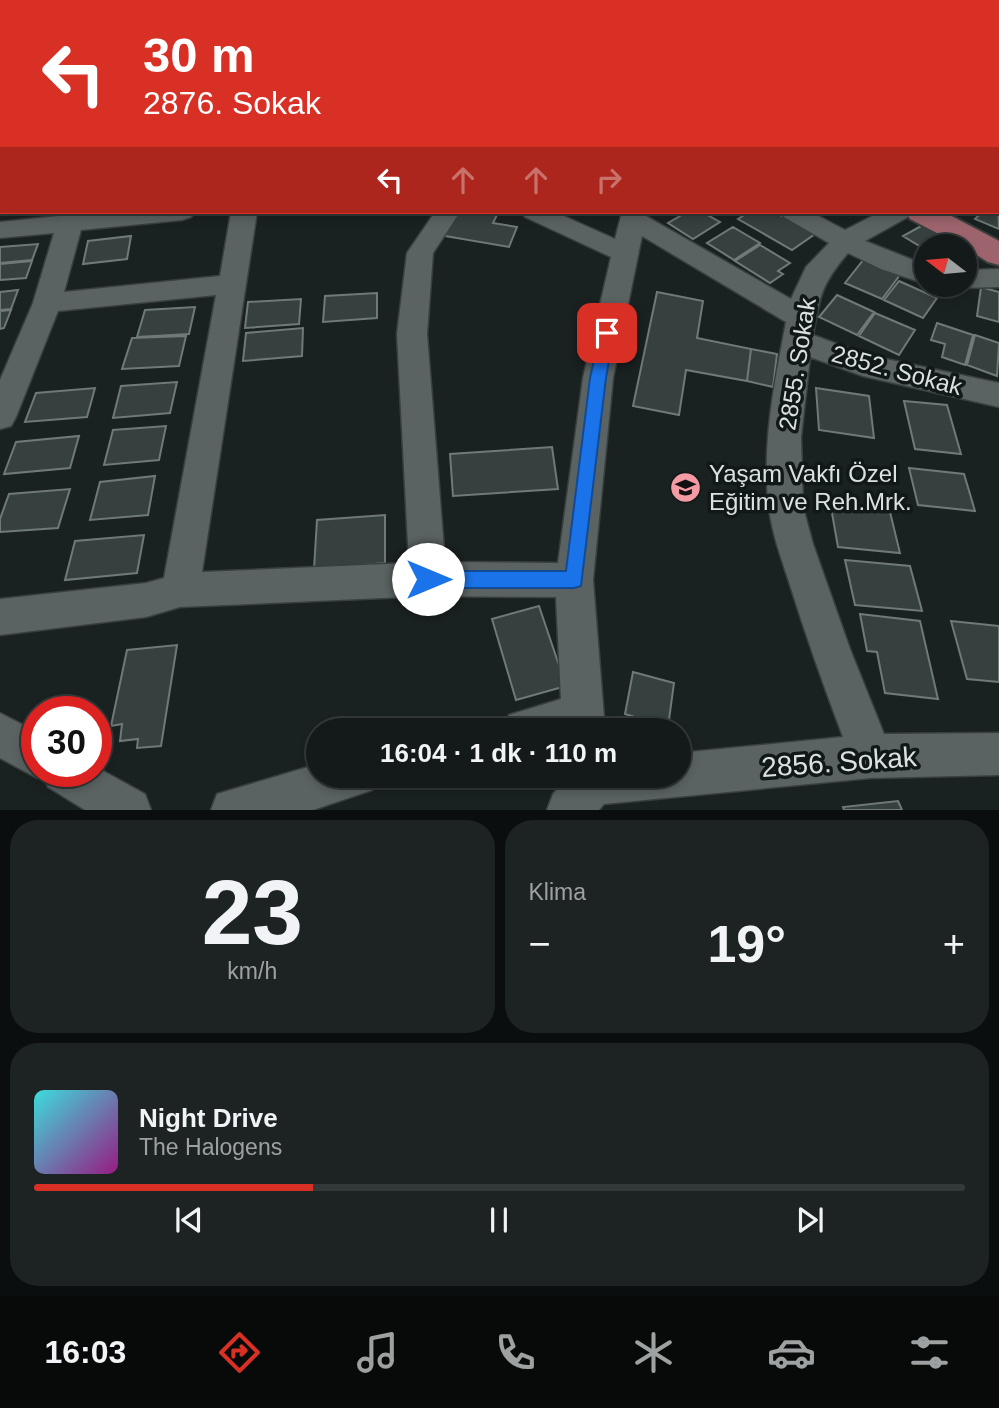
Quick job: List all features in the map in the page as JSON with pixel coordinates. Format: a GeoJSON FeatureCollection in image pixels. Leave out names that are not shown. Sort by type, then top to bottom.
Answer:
{"type":"FeatureCollection","features":[{"type":"Feature","properties":{"kind":"main road"},"geometry":{"type":"LineString","coordinates":[[925,214],[999,255]]}},
{"type":"Feature","properties":{"kind":"street"},"geometry":{"type":"LineString","coordinates":[[0,230],[71,217],[138,214]]}},
{"type":"Feature","properties":{"kind":"street"},"geometry":{"type":"LineString","coordinates":[[180,590],[244,214]]}},
{"type":"Feature","properties":{"kind":"street"},"geometry":{"type":"LineString","coordinates":[[428,579],[412,334],[420,253],[446,214]]}},
{"type":"Feature","properties":{"kind":"street"},"geometry":{"type":"LineString","coordinates":[[538,214],[624,253]]}},
{"type":"Feature","properties":{"kind":"street"},"geometry":{"type":"LineString","coordinates":[[797,214],[845,241],[914,271]]}},
{"type":"Feature","properties":{"kind":"street","name":"2855. Sokak"},"geometry":{"type":"LineString","coordinates":[[871,756],[830,649],[795,544],[786,507],[785,437],[798,329],[806,293],[816,273],[845,241],[894,214]]}},
{"type":"Feature","properties":{"kind":"street"},"geometry":{"type":"LineString","coordinates":[[583,718],[574,580],[598,378],[633,215]]}},
{"type":"Feature","properties":{"kind":"street","name":"2852. Sokak"},"geometry":{"type":"LineString","coordinates":[[633,215],[798,329],[863,365],[999,395]]}},
{"type":"Feature","properties":{"kind":"street"},"geometry":{"type":"LineString","coordinates":[[0,417],[47,303],[71,217]]}},
{"type":"Feature","properties":{"kind":"street"},"geometry":{"type":"LineString","coordinates":[[977,279],[999,278]]}},
{"type":"Feature","properties":{"kind":"street"},"geometry":{"type":"LineString","coordinates":[[47,303],[230,284]]}},
{"type":"Feature","properties":{"kind":"street"},"geometry":{"type":"LineString","coordinates":[[0,617],[146,600],[180,590],[428,579],[574,580]]}},
{"type":"Feature","properties":{"kind":"street"},"geometry":{"type":"LineString","coordinates":[[0,734],[21,746]]}},
{"type":"Feature","properties":{"kind":"street","name":"2856. Sokak"},"geometry":{"type":"LineString","coordinates":[[691,774],[871,756],[999,754]]}},
{"type":"Feature","properties":{"kind":"street"},"geometry":{"type":"LineString","coordinates":[[89,787],[129,810]]}},
{"type":"Feature","properties":{"kind":"street"},"geometry":{"type":"LineString","coordinates":[[233,810],[311,788]]}},
{"type":"Feature","properties":{"kind":"building"},"geometry":{"type":"Polygon","coordinates":[[[456,214],[497,215],[493,223],[517,227],[509,247],[445,236],[456,214]]]}},
{"type":"Feature","properties":{"kind":"building"},"geometry":{"type":"Polygon","coordinates":[[[684,214],[706,214],[720,222],[693,239],[668,223],[684,214]]]}},
{"type":"Feature","properties":{"kind":"building"},"geometry":{"type":"Polygon","coordinates":[[[746,214],[779,214],[815,234],[792,250],[738,219],[746,214]]]}},
{"type":"Feature","properties":{"kind":"building"},"geometry":{"type":"Polygon","coordinates":[[[980,214],[998,214],[999,229],[975,219],[980,214]]]}},
{"type":"Feature","properties":{"kind":"building"},"geometry":{"type":"Polygon","coordinates":[[[923,225],[938,234],[914,234],[914,243],[903,236],[923,225]]]}},
{"type":"Feature","properties":{"kind":"building"},"geometry":{"type":"Polygon","coordinates":[[[733,227],[760,243],[734,260],[707,243],[733,227]]]}},
{"type":"Feature","properties":{"kind":"building"},"geometry":{"type":"Polygon","coordinates":[[[131,236],[127,259],[83,264],[88,241],[131,236]]]}},
{"type":"Feature","properties":{"kind":"building"},"geometry":{"type":"Polygon","coordinates":[[[38,244],[32,260],[0,263],[0,247],[38,244]]]}},
{"type":"Feature","properties":{"kind":"building"},"geometry":{"type":"Polygon","coordinates":[[[760,245],[790,263],[778,271],[783,274],[770,283],[735,261],[760,245]]]}},
{"type":"Feature","properties":{"kind":"building"},"geometry":{"type":"Polygon","coordinates":[[[864,259],[900,275],[882,299],[845,283],[864,259]]]}},
{"type":"Feature","properties":{"kind":"building"},"geometry":{"type":"Polygon","coordinates":[[[32,261],[26,278],[0,280],[0,264],[32,261]]]}},
{"type":"Feature","properties":{"kind":"building"},"geometry":{"type":"Polygon","coordinates":[[[899,281],[914,288],[914,298],[937,298],[923,318],[884,300],[899,281]]]}},
{"type":"Feature","properties":{"kind":"building"},"geometry":{"type":"Polygon","coordinates":[[[981,287],[999,292],[999,322],[977,316],[981,287]]]}},
{"type":"Feature","properties":{"kind":"building"},"geometry":{"type":"Polygon","coordinates":[[[18,290],[11,309],[0,310],[0,292],[18,290]]]}},
{"type":"Feature","properties":{"kind":"building"},"geometry":{"type":"Polygon","coordinates":[[[657,292],[703,301],[697,338],[751,349],[747,381],[686,370],[679,415],[633,406],[657,292]]]}},
{"type":"Feature","properties":{"kind":"building"},"geometry":{"type":"Polygon","coordinates":[[[377,293],[377,318],[323,322],[325,296],[377,293]]]}},
{"type":"Feature","properties":{"kind":"building"},"geometry":{"type":"Polygon","coordinates":[[[837,295],[874,312],[857,335],[819,317],[837,295]]]}},
{"type":"Feature","properties":{"kind":"building"},"geometry":{"type":"Polygon","coordinates":[[[301,299],[299,324],[245,328],[248,302],[301,299]]]}},
{"type":"Feature","properties":{"kind":"building"},"geometry":{"type":"Polygon","coordinates":[[[195,307],[189,334],[137,337],[145,310],[195,307]]]}},
{"type":"Feature","properties":{"kind":"building"},"geometry":{"type":"Polygon","coordinates":[[[11,310],[4,328],[0,329],[0,311],[11,310]]]}},
{"type":"Feature","properties":{"kind":"building"},"geometry":{"type":"Polygon","coordinates":[[[875,313],[915,330],[899,355],[859,336],[875,313]]]}},
{"type":"Feature","properties":{"kind":"building"},"geometry":{"type":"Polygon","coordinates":[[[937,323],[973,335],[965,365],[942,357],[945,344],[931,340],[937,323]]]}},
{"type":"Feature","properties":{"kind":"building"},"geometry":{"type":"Polygon","coordinates":[[[303,328],[302,356],[243,361],[246,333],[303,328]]]}},
{"type":"Feature","properties":{"kind":"building"},"geometry":{"type":"Polygon","coordinates":[[[975,335],[999,343],[997,376],[967,365],[975,335]]]}},
{"type":"Feature","properties":{"kind":"building"},"geometry":{"type":"Polygon","coordinates":[[[186,336],[179,366],[122,369],[132,338],[186,336]]]}},
{"type":"Feature","properties":{"kind":"building"},"geometry":{"type":"Polygon","coordinates":[[[751,349],[777,354],[773,387],[747,381],[751,349]]]}},
{"type":"Feature","properties":{"kind":"building"},"geometry":{"type":"Polygon","coordinates":[[[177,382],[170,413],[113,418],[121,386],[177,382]]]}},
{"type":"Feature","properties":{"kind":"building"},"geometry":{"type":"Polygon","coordinates":[[[95,388],[87,417],[25,422],[36,393],[95,388]]]}},
{"type":"Feature","properties":{"kind":"building"},"geometry":{"type":"Polygon","coordinates":[[[816,388],[869,396],[874,438],[819,430],[816,388]]]}},
{"type":"Feature","properties":{"kind":"building"},"geometry":{"type":"Polygon","coordinates":[[[904,401],[947,405],[961,454],[915,449],[904,401]]]}},
{"type":"Feature","properties":{"kind":"building"},"geometry":{"type":"Polygon","coordinates":[[[166,426],[159,460],[104,465],[113,430],[166,426]]]}},
{"type":"Feature","properties":{"kind":"building"},"geometry":{"type":"Polygon","coordinates":[[[79,436],[70,468],[4,474],[16,442],[79,436]]]}},
{"type":"Feature","properties":{"kind":"building"},"geometry":{"type":"Polygon","coordinates":[[[552,447],[558,489],[453,496],[450,454],[552,447]]]}},
{"type":"Feature","properties":{"kind":"building"},"geometry":{"type":"Polygon","coordinates":[[[909,468],[964,474],[975,511],[918,505],[909,468]]]}},
{"type":"Feature","properties":{"kind":"building"},"geometry":{"type":"Polygon","coordinates":[[[155,476],[148,515],[90,520],[100,482],[155,476]]]}},
{"type":"Feature","properties":{"kind":"building"},"geometry":{"type":"Polygon","coordinates":[[[70,489],[58,528],[0,532],[0,519],[9,494],[70,489]]]}},
{"type":"Feature","properties":{"kind":"building"},"geometry":{"type":"Polygon","coordinates":[[[830,502],[889,508],[900,553],[838,547],[830,502]]]}},
{"type":"Feature","properties":{"kind":"building"},"geometry":{"type":"Polygon","coordinates":[[[385,515],[385,563],[314,569],[317,520],[385,515]]]}},
{"type":"Feature","properties":{"kind":"building"},"geometry":{"type":"Polygon","coordinates":[[[144,535],[137,573],[65,580],[75,541],[144,535]]]}},
{"type":"Feature","properties":{"kind":"building"},"geometry":{"type":"Polygon","coordinates":[[[845,560],[910,566],[922,611],[855,605],[845,560]]]}},
{"type":"Feature","properties":{"kind":"building"},"geometry":{"type":"Polygon","coordinates":[[[539,606],[566,686],[516,700],[492,619],[539,606]]]}},
{"type":"Feature","properties":{"kind":"building"},"geometry":{"type":"Polygon","coordinates":[[[860,614],[920,621],[938,699],[885,693],[877,652],[867,651],[860,614]]]}},
{"type":"Feature","properties":{"kind":"building"},"geometry":{"type":"Polygon","coordinates":[[[951,621],[999,626],[999,682],[967,679],[951,621]]]}},
{"type":"Feature","properties":{"kind":"building"},"geometry":{"type":"Polygon","coordinates":[[[177,645],[161,746],[137,748],[138,739],[120,741],[122,724],[112,726],[127,650],[177,645]]]}},
{"type":"Feature","properties":{"kind":"building"},"geometry":{"type":"Polygon","coordinates":[[[633,672],[674,683],[669,718],[638,718],[625,714],[633,672]]]}},
{"type":"Feature","properties":{"kind":"building"},"geometry":{"type":"Polygon","coordinates":[[[898,801],[902,810],[844,810],[843,807],[898,801]]]}},
{"type":"Feature","properties":{"kind":"place","name":"Yaşam Vakfı Özel Eğitim ve Reh.Mrk."},"geometry":{"type":"Point","coordinates":[686,487]}},
{"type":"Feature","properties":{"kind":"route"},"geometry":{"type":"LineString","coordinates":[[428,579],[574,580],[598,378],[607,333]]}}]}
